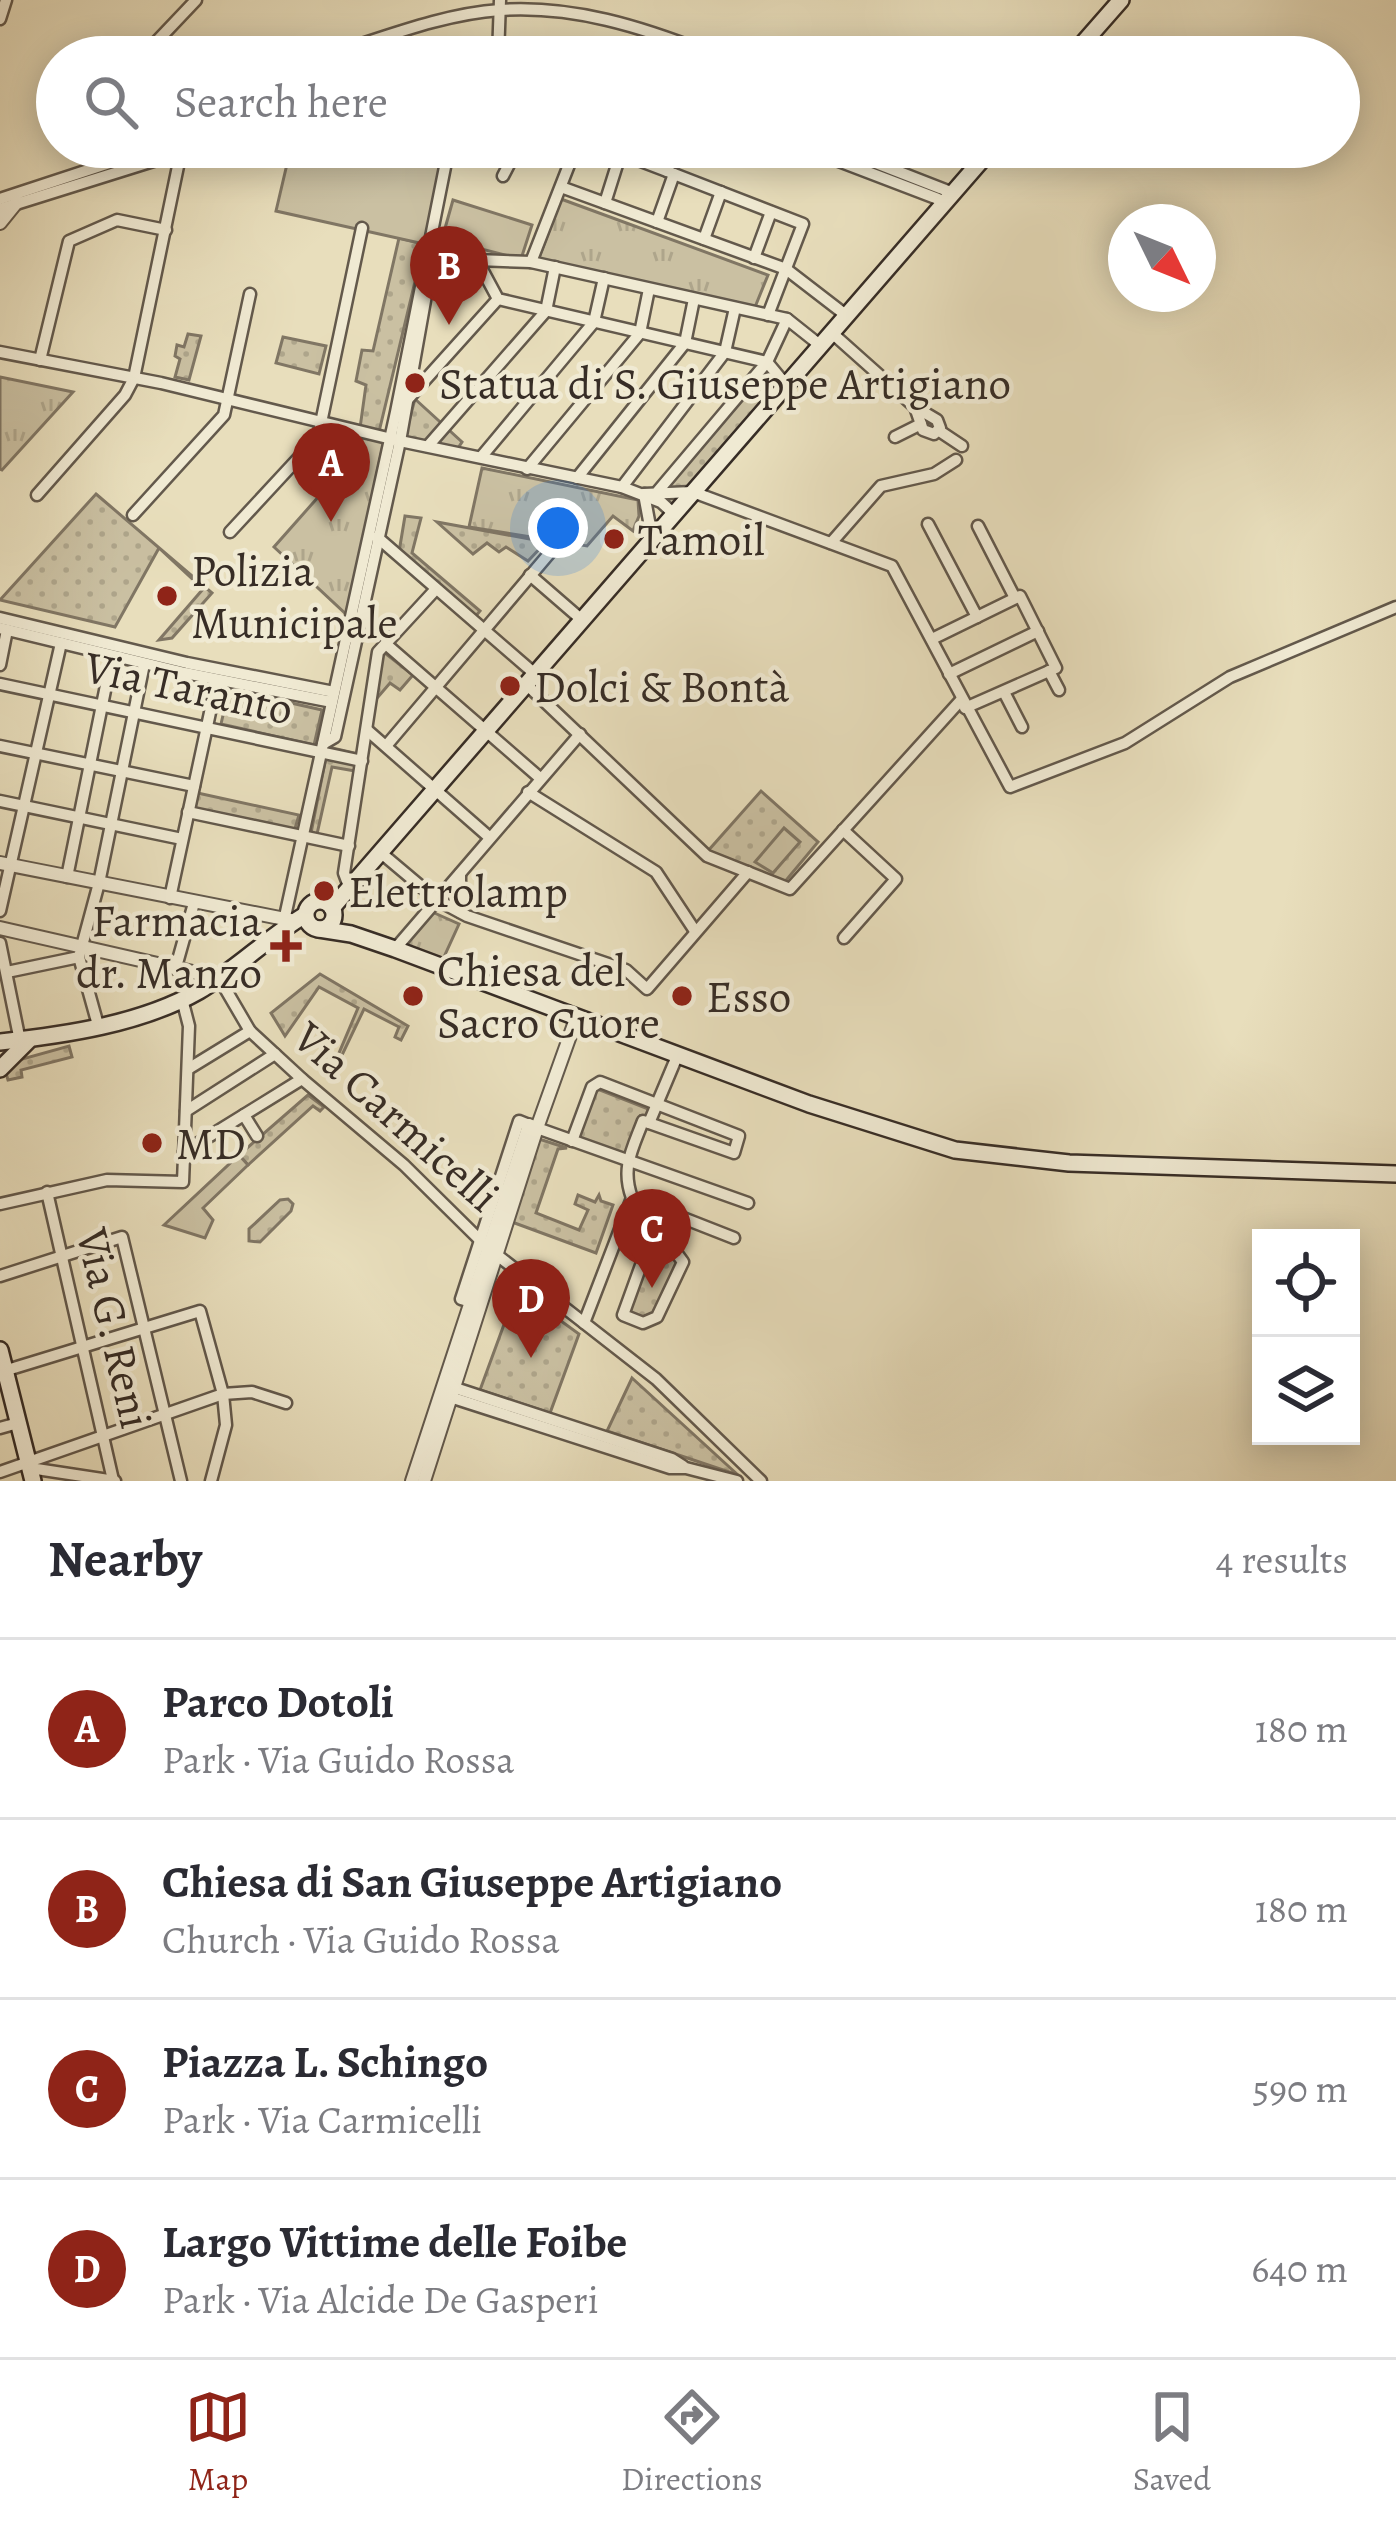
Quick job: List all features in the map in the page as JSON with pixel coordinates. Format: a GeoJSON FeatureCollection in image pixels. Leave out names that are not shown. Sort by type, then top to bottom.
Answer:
{"type":"FeatureCollection","features":[{"type":"Feature","properties":{"kind":"main road"},"geometry":{"type":"LineString","coordinates":[[1089,36],[1121,0]]}},
{"type":"Feature","properties":{"kind":"main road"},"geometry":{"type":"LineString","coordinates":[[0,1043],[139,1016],[182,999],[313,918],[380,852],[975,168]]}},
{"type":"Feature","properties":{"kind":"main road"},"geometry":{"type":"LineString","coordinates":[[313,918],[364,868]]}},
{"type":"Feature","properties":{"kind":"main road"},"geometry":{"type":"LineString","coordinates":[[313,918],[886,1132],[1000,1158],[1396,1174]]}},
{"type":"Feature","properties":{"kind":"main road"},"geometry":{"type":"LineString","coordinates":[[2,1066],[24,1041]]}},
{"type":"Feature","properties":{"kind":"main road"},"geometry":{"type":"LineString","coordinates":[[0,1043],[8,1052],[2,1066]]}},
{"type":"Feature","properties":{"kind":"main road"},"geometry":{"type":"LineString","coordinates":[[0,1350],[30,1470]]}},
{"type":"Feature","properties":{"kind":"street"},"geometry":{"type":"LineString","coordinates":[[0,19],[6,0]]}},
{"type":"Feature","properties":{"kind":"street"},"geometry":{"type":"LineString","coordinates":[[162,36],[196,0]]}},
{"type":"Feature","properties":{"kind":"street"},"geometry":{"type":"LineString","coordinates":[[498,36],[499,5]]}},
{"type":"Feature","properties":{"kind":"street"},"geometry":{"type":"LineString","coordinates":[[393,36],[499,5],[573,12],[665,36]]}},
{"type":"Feature","properties":{"kind":"street"},"geometry":{"type":"LineString","coordinates":[[0,199],[92,168]]}},
{"type":"Feature","properties":{"kind":"street"},"geometry":{"type":"LineString","coordinates":[[0,208],[98,168]]}},
{"type":"Feature","properties":{"kind":"street"},"geometry":{"type":"LineString","coordinates":[[37,495],[125,395],[134,378],[178,168]]}},
{"type":"Feature","properties":{"kind":"street"},"geometry":{"type":"LineString","coordinates":[[395,440],[396,412],[448,168]]}},
{"type":"Feature","properties":{"kind":"street"},"geometry":{"type":"LineString","coordinates":[[503,176],[507,168]]}},
{"type":"Feature","properties":{"kind":"street"},"geometry":{"type":"LineString","coordinates":[[531,262],[568,168]]}},
{"type":"Feature","properties":{"kind":"street"},"geometry":{"type":"LineString","coordinates":[[605,203],[616,168]]}},
{"type":"Feature","properties":{"kind":"street"},"geometry":{"type":"LineString","coordinates":[[662,168],[802,224],[767,315]]}},
{"type":"Feature","properties":{"kind":"street"},"geometry":{"type":"LineString","coordinates":[[657,222],[672,168]]}},
{"type":"Feature","properties":{"kind":"street"},"geometry":{"type":"LineString","coordinates":[[863,168],[949,198]]}},
{"type":"Feature","properties":{"kind":"street"},"geometry":{"type":"LineString","coordinates":[[882,168],[949,198]]}},
{"type":"Feature","properties":{"kind":"street"},"geometry":{"type":"LineString","coordinates":[[561,187],[786,269],[847,316]]}},
{"type":"Feature","properties":{"kind":"street"},"geometry":{"type":"LineString","coordinates":[[704,239],[721,192]]}},
{"type":"Feature","properties":{"kind":"street"},"geometry":{"type":"LineString","coordinates":[[0,223],[16,202]]}},
{"type":"Feature","properties":{"kind":"street"},"geometry":{"type":"LineString","coordinates":[[754,257],[771,212]]}},
{"type":"Feature","properties":{"kind":"street"},"geometry":{"type":"LineString","coordinates":[[40,360],[69,241],[117,220],[166,230]]}},
{"type":"Feature","properties":{"kind":"street"},"geometry":{"type":"LineString","coordinates":[[230,532],[318,437],[362,228]]}},
{"type":"Feature","properties":{"kind":"street"},"geometry":{"type":"LineString","coordinates":[[431,250],[477,260],[531,262],[787,320],[827,339],[938,420],[934,434],[923,430],[915,407]]}},
{"type":"Feature","properties":{"kind":"street"},"geometry":{"type":"LineString","coordinates":[[322,748],[335,736],[374,535],[408,399],[431,250]]}},
{"type":"Feature","properties":{"kind":"street"},"geometry":{"type":"LineString","coordinates":[[477,260],[498,299],[767,362],[786,386]]}},
{"type":"Feature","properties":{"kind":"street"},"geometry":{"type":"LineString","coordinates":[[428,446],[546,310],[555,267]]}},
{"type":"Feature","properties":{"kind":"street"},"geometry":{"type":"LineString","coordinates":[[482,456],[594,322],[604,278]]}},
{"type":"Feature","properties":{"kind":"street"},"geometry":{"type":"LineString","coordinates":[[527,469],[640,332],[649,289]]}},
{"type":"Feature","properties":{"kind":"street"},"geometry":{"type":"LineString","coordinates":[[133,515],[224,415],[250,294]]}},
{"type":"Feature","properties":{"kind":"street"},"geometry":{"type":"LineString","coordinates":[[577,478],[685,343],[694,298]]}},
{"type":"Feature","properties":{"kind":"street"},"geometry":{"type":"LineString","coordinates":[[396,412],[498,299]]}},
{"type":"Feature","properties":{"kind":"street"},"geometry":{"type":"LineString","coordinates":[[622,487],[725,352],[735,308]]}},
{"type":"Feature","properties":{"kind":"street"},"geometry":{"type":"LineString","coordinates":[[658,490],[767,362],[787,320]]}},
{"type":"Feature","properties":{"kind":"street"},"geometry":{"type":"LineString","coordinates":[[0,352],[622,487],[644,494],[674,514]]}},
{"type":"Feature","properties":{"kind":"street"},"geometry":{"type":"LineString","coordinates":[[896,437],[921,424]]}},
{"type":"Feature","properties":{"kind":"street"},"geometry":{"type":"LineString","coordinates":[[938,430],[962,446]]}},
{"type":"Feature","properties":{"kind":"street"},"geometry":{"type":"LineString","coordinates":[[830,543],[881,486],[934,474],[956,460]]}},
{"type":"Feature","properties":{"kind":"street"},"geometry":{"type":"LineString","coordinates":[[644,494],[693,492],[892,566],[1010,788],[1125,743],[1230,677],[1396,607]]}},
{"type":"Feature","properties":{"kind":"street"},"geometry":{"type":"LineString","coordinates":[[644,494],[652,540]]}},
{"type":"Feature","properties":{"kind":"street"},"geometry":{"type":"LineString","coordinates":[[928,524],[977,616]]}},
{"type":"Feature","properties":{"kind":"street"},"geometry":{"type":"LineString","coordinates":[[978,526],[1015,598]]}},
{"type":"Feature","properties":{"kind":"street"},"geometry":{"type":"LineString","coordinates":[[374,535],[483,630],[580,734],[707,856],[790,889],[963,704],[1004,692],[1056,668],[1020,596],[932,639]]}},
{"type":"Feature","properties":{"kind":"street"},"geometry":{"type":"LineString","coordinates":[[5,864],[194,903],[313,918],[303,835],[374,535]]}},
{"type":"Feature","properties":{"kind":"street"},"geometry":{"type":"LineString","coordinates":[[386,746],[559,542]]}},
{"type":"Feature","properties":{"kind":"street"},"geometry":{"type":"LineString","coordinates":[[530,575],[582,620]]}},
{"type":"Feature","properties":{"kind":"street"},"geometry":{"type":"LineString","coordinates":[[347,881],[344,872],[378,652],[436,589]]}},
{"type":"Feature","properties":{"kind":"street"},"geometry":{"type":"LineString","coordinates":[[2,625],[333,697]]}},
{"type":"Feature","properties":{"kind":"street"},"geometry":{"type":"LineString","coordinates":[[2,625],[112,656],[152,657],[217,680],[333,697]]}},
{"type":"Feature","properties":{"kind":"street"},"geometry":{"type":"LineString","coordinates":[[0,665],[2,625]]}},
{"type":"Feature","properties":{"kind":"street"},"geometry":{"type":"LineString","coordinates":[[949,674],[1038,631]]}},
{"type":"Feature","properties":{"kind":"street"},"geometry":{"type":"LineString","coordinates":[[0,911],[5,864],[24,806],[61,643]]}},
{"type":"Feature","properties":{"kind":"street"},"geometry":{"type":"LineString","coordinates":[[387,645],[540,778]]}},
{"type":"Feature","properties":{"kind":"street"},"geometry":{"type":"LineString","coordinates":[[68,877],[112,656]]}},
{"type":"Feature","properties":{"kind":"street"},"geometry":{"type":"LineString","coordinates":[[98,1025],[80,952],[134,711],[152,657]]}},
{"type":"Feature","properties":{"kind":"street"},"geometry":{"type":"LineString","coordinates":[[1049,671],[1059,690]]}},
{"type":"Feature","properties":{"kind":"street"},"geometry":{"type":"LineString","coordinates":[[170,898],[217,680]]}},
{"type":"Feature","properties":{"kind":"street","name":"Via Taranto"},"geometry":{"type":"LineString","coordinates":[[0,684],[322,748],[362,761]]}},
{"type":"Feature","properties":{"kind":"street"},"geometry":{"type":"LineString","coordinates":[[1004,692],[1022,727]]}},
{"type":"Feature","properties":{"kind":"street"},"geometry":{"type":"LineString","coordinates":[[367,730],[489,837]]}},
{"type":"Feature","properties":{"kind":"street"},"geometry":{"type":"LineString","coordinates":[[395,949],[580,734]]}},
{"type":"Feature","properties":{"kind":"street"},"geometry":{"type":"LineString","coordinates":[[0,746],[194,786]]}},
{"type":"Feature","properties":{"kind":"street"},"geometry":{"type":"LineString","coordinates":[[528,792],[656,872],[694,932]]}},
{"type":"Feature","properties":{"kind":"street"},"geometry":{"type":"LineString","coordinates":[[0,801],[182,839]]}},
{"type":"Feature","properties":{"kind":"street"},"geometry":{"type":"LineString","coordinates":[[188,812],[349,846]]}},
{"type":"Feature","properties":{"kind":"street"},"geometry":{"type":"LineString","coordinates":[[843,830],[896,879],[844,938]]}},
{"type":"Feature","properties":{"kind":"street"},"geometry":{"type":"LineString","coordinates":[[380,852],[437,900],[460,912],[626,970],[647,989],[748,872]]}},
{"type":"Feature","properties":{"kind":"street"},"geometry":{"type":"LineString","coordinates":[[460,874],[460,912]]}},
{"type":"Feature","properties":{"kind":"street"},"geometry":{"type":"LineString","coordinates":[[194,903],[184,969],[201,990]]}},
{"type":"Feature","properties":{"kind":"street"},"geometry":{"type":"LineString","coordinates":[[0,928],[80,952],[219,978]]}},
{"type":"Feature","properties":{"kind":"street"},"geometry":{"type":"LineString","coordinates":[[0,943],[24,1041]]}},
{"type":"Feature","properties":{"kind":"street"},"geometry":{"type":"LineString","coordinates":[[7,972],[80,952]]}},
{"type":"Feature","properties":{"kind":"street","name":"Via Carmicelli"},"geometry":{"type":"LineString","coordinates":[[219,978],[250,1030],[275,1054],[404,1165],[488,1247],[656,1378],[761,1481]]}},
{"type":"Feature","properties":{"kind":"street"},"geometry":{"type":"LineString","coordinates":[[0,1204],[107,1180],[183,1182],[189,1026],[182,999]]}},
{"type":"Feature","properties":{"kind":"street"},"geometry":{"type":"LineString","coordinates":[[476,1303],[461,1299],[488,1247],[577,1016]]}},
{"type":"Feature","properties":{"kind":"street"},"geometry":{"type":"LineString","coordinates":[[188,1069],[250,1030]]}},
{"type":"Feature","properties":{"kind":"street"},"geometry":{"type":"LineString","coordinates":[[186,1111],[275,1054]]}},
{"type":"Feature","properties":{"kind":"street"},"geometry":{"type":"LineString","coordinates":[[649,1123],[678,1054]]}},
{"type":"Feature","properties":{"kind":"street"},"geometry":{"type":"LineString","coordinates":[[184,1152],[302,1079]]}},
{"type":"Feature","properties":{"kind":"street"},"geometry":{"type":"LineString","coordinates":[[572,1141],[596,1083],[739,1136],[734,1153],[643,1120],[623,1174],[632,1198],[584,1323]]}},
{"type":"Feature","properties":{"kind":"street"},"geometry":{"type":"LineString","coordinates":[[244,1115],[257,1136]]}},
{"type":"Feature","properties":{"kind":"street"},"geometry":{"type":"LineString","coordinates":[[412,1481],[476,1303],[519,1121],[748,1203]]}},
{"type":"Feature","properties":{"kind":"street","name":"Via G. Reni"},"geometry":{"type":"LineString","coordinates":[[46,1192],[115,1480]]}},
{"type":"Feature","properties":{"kind":"street"},"geometry":{"type":"LineString","coordinates":[[632,1198],[734,1238]]}},
{"type":"Feature","properties":{"kind":"street"},"geometry":{"type":"LineString","coordinates":[[613,1344],[661,1210]]}},
{"type":"Feature","properties":{"kind":"street"},"geometry":{"type":"LineString","coordinates":[[0,1276],[122,1238],[181,1481]]}},
{"type":"Feature","properties":{"kind":"street"},"geometry":{"type":"LineString","coordinates":[[623,1315],[651,1323],[682,1262],[675,1251],[650,1243]]}},
{"type":"Feature","properties":{"kind":"street"},"geometry":{"type":"LineString","coordinates":[[3,1372],[200,1311],[223,1394],[226,1425],[211,1481]]}},
{"type":"Feature","properties":{"kind":"street"},"geometry":{"type":"LineString","coordinates":[[447,1391],[670,1468],[737,1481]]}},
{"type":"Feature","properties":{"kind":"street"},"geometry":{"type":"LineString","coordinates":[[424,1481],[447,1391]]}},
{"type":"Feature","properties":{"kind":"street"},"geometry":{"type":"LineString","coordinates":[[30,1470],[163,1413],[223,1394],[252,1392],[286,1402]]}},
{"type":"Feature","properties":{"kind":"street"},"geometry":{"type":"LineString","coordinates":[[0,1428],[17,1423]]}},
{"type":"Feature","properties":{"kind":"street"},"geometry":{"type":"LineString","coordinates":[[682,1481],[686,1468]]}},
{"type":"Feature","properties":{"kind":"street"},"geometry":{"type":"LineString","coordinates":[[0,1472],[30,1470],[115,1480]]}},
{"type":"Feature","properties":{"kind":"green space"},"geometry":{"type":"Polygon","coordinates":[[[286,168],[440,168],[424,244],[276,211],[286,168]]]}},
{"type":"Feature","properties":{"kind":"green space"},"geometry":{"type":"Polygon","coordinates":[[[561,199],[768,275],[753,312],[537,263],[561,199]]]}},
{"type":"Feature","properties":{"kind":"green space"},"geometry":{"type":"Polygon","coordinates":[[[453,200],[532,225],[521,259],[442,239],[453,200]]]}},
{"type":"Feature","properties":{"kind":"green space"},"geometry":{"type":"Polygon","coordinates":[[[399,238],[424,244],[378,436],[360,428],[366,385],[356,381],[362,350],[373,351],[399,238]]]}},
{"type":"Feature","properties":{"kind":"green space"},"geometry":{"type":"Polygon","coordinates":[[[188,334],[201,336],[189,380],[175,377],[180,359],[175,356],[177,345],[184,347],[188,334]]]}},
{"type":"Feature","properties":{"kind":"green space"},"geometry":{"type":"Polygon","coordinates":[[[283,337],[326,346],[319,374],[276,363],[283,337]]]}},
{"type":"Feature","properties":{"kind":"green space"},"geometry":{"type":"Polygon","coordinates":[[[768,365],[784,386],[693,490],[665,488],[768,365]]]}},
{"type":"Feature","properties":{"kind":"green space"},"geometry":{"type":"Polygon","coordinates":[[[0,377],[73,392],[2,470],[0,469],[0,377]]]}},
{"type":"Feature","properties":{"kind":"green space"},"geometry":{"type":"Polygon","coordinates":[[[415,399],[462,442],[458,448],[404,439],[415,399]]]}},
{"type":"Feature","properties":{"kind":"green space"},"geometry":{"type":"Polygon","coordinates":[[[363,436],[384,440],[347,615],[274,547],[358,452],[363,436]]]}},
{"type":"Feature","properties":{"kind":"green space"},"geometry":{"type":"Polygon","coordinates":[[[482,468],[638,500],[639,516],[633,531],[613,516],[587,546],[469,527],[482,468]]]}},
{"type":"Feature","properties":{"kind":"green space"},"geometry":{"type":"Polygon","coordinates":[[[96,494],[212,593],[172,638],[159,640],[203,589],[159,548],[115,627],[0,600],[96,494]]]}},
{"type":"Feature","properties":{"kind":"green space"},"geometry":{"type":"Polygon","coordinates":[[[405,516],[421,518],[412,553],[480,611],[474,618],[399,552],[405,516]]]}},
{"type":"Feature","properties":{"kind":"green space"},"geometry":{"type":"Polygon","coordinates":[[[437,522],[546,542],[528,561],[506,547],[499,552],[487,543],[473,554],[437,522]]]}},
{"type":"Feature","properties":{"kind":"green space"},"geometry":{"type":"Polygon","coordinates":[[[381,650],[413,675],[400,690],[390,683],[372,704],[381,650]]]}},
{"type":"Feature","properties":{"kind":"green space"},"geometry":{"type":"Polygon","coordinates":[[[229,689],[322,710],[314,745],[221,724],[229,689]]]}},
{"type":"Feature","properties":{"kind":"green space"},"geometry":{"type":"Polygon","coordinates":[[[328,747],[358,754],[355,771],[332,767],[317,834],[311,833],[328,747]]]}},
{"type":"Feature","properties":{"kind":"green space"},"geometry":{"type":"Polygon","coordinates":[[[761,791],[818,842],[783,884],[707,852],[761,791]]]}},
{"type":"Feature","properties":{"kind":"green space"},"geometry":{"type":"Polygon","coordinates":[[[193,792],[299,815],[294,832],[190,809],[193,792]]]}},
{"type":"Feature","properties":{"kind":"green space"},"geometry":{"type":"Polygon","coordinates":[[[784,828],[800,842],[773,873],[755,862],[784,828]]]}},
{"type":"Feature","properties":{"kind":"green space"},"geometry":{"type":"Polygon","coordinates":[[[430,911],[459,924],[443,959],[402,944],[430,911]]]}},
{"type":"Feature","properties":{"kind":"green space"},"geometry":{"type":"Polygon","coordinates":[[[320,974],[408,1026],[401,1040],[395,1037],[399,1027],[364,1009],[333,1074],[358,1008],[319,987],[285,1036],[271,1013],[320,974]]]}},
{"type":"Feature","properties":{"kind":"green space"},"geometry":{"type":"Polygon","coordinates":[[[69,1046],[72,1057],[21,1070],[22,1077],[8,1080],[5,1070],[15,1061],[69,1046]]]}},
{"type":"Feature","properties":{"kind":"green space"},"geometry":{"type":"Polygon","coordinates":[[[595,1088],[651,1110],[648,1119],[640,1116],[624,1157],[575,1139],[595,1088]]]}},
{"type":"Feature","properties":{"kind":"green space"},"geometry":{"type":"Polygon","coordinates":[[[308,1095],[324,1107],[320,1111],[313,1106],[248,1165],[239,1155],[308,1095]]]}},
{"type":"Feature","properties":{"kind":"green space"},"geometry":{"type":"Polygon","coordinates":[[[539,1139],[567,1148],[558,1149],[536,1213],[579,1230],[588,1210],[575,1204],[578,1195],[595,1202],[599,1195],[601,1201],[613,1205],[596,1253],[512,1222],[539,1139]]]}},
{"type":"Feature","properties":{"kind":"green space"},"geometry":{"type":"Polygon","coordinates":[[[239,1155],[248,1165],[203,1208],[213,1220],[205,1238],[164,1225],[239,1155]]]}},
{"type":"Feature","properties":{"kind":"green space"},"geometry":{"type":"Polygon","coordinates":[[[280,1200],[293,1204],[291,1211],[260,1242],[249,1241],[249,1229],[280,1200]]]}},
{"type":"Feature","properties":{"kind":"green space"},"geometry":{"type":"Polygon","coordinates":[[[650,1243],[675,1251],[683,1262],[651,1323],[623,1315],[650,1243]]]}},
{"type":"Feature","properties":{"kind":"green space"},"geometry":{"type":"Polygon","coordinates":[[[517,1289],[579,1334],[550,1413],[480,1390],[517,1289]]]}},
{"type":"Feature","properties":{"kind":"green space"},"geometry":{"type":"Polygon","coordinates":[[[632,1378],[738,1475],[607,1431],[632,1378]]]}},
{"type":"Feature","properties":{"kind":"place","name":"Chiesa di San Giuseppe Artigiano"},"geometry":{"type":"Point","coordinates":[449,325]}},
{"type":"Feature","properties":{"kind":"place","name":"Statua di S. Giuseppe Artigiano"},"geometry":{"type":"Point","coordinates":[415,383]}},
{"type":"Feature","properties":{"kind":"place","name":"Parco Dotoli"},"geometry":{"type":"Point","coordinates":[331,522]}},
{"type":"Feature","properties":{"kind":"place","name":"Tamoil"},"geometry":{"type":"Point","coordinates":[614,539]}},
{"type":"Feature","properties":{"kind":"place","name":"Polizia Municipale"},"geometry":{"type":"Point","coordinates":[167,596]}},
{"type":"Feature","properties":{"kind":"place","name":"Dolci & Bontà"},"geometry":{"type":"Point","coordinates":[510,686]}},
{"type":"Feature","properties":{"kind":"place","name":"Elettrolamp"},"geometry":{"type":"Point","coordinates":[324,891]}},
{"type":"Feature","properties":{"kind":"place","name":"Farmacia dr. Manzo"},"geometry":{"type":"Point","coordinates":[286,946]}},
{"type":"Feature","properties":{"kind":"place","name":"Chiesa del Sacro Cuore"},"geometry":{"type":"Point","coordinates":[413,996]}},
{"type":"Feature","properties":{"kind":"place","name":"Esso"},"geometry":{"type":"Point","coordinates":[682,996]}},
{"type":"Feature","properties":{"kind":"place","name":"MD"},"geometry":{"type":"Point","coordinates":[152,1143]}},
{"type":"Feature","properties":{"kind":"place","name":"Piazza L. Schingo"},"geometry":{"type":"Point","coordinates":[652,1288]}},
{"type":"Feature","properties":{"kind":"place","name":"Largo Vittime delle Foibe"},"geometry":{"type":"Point","coordinates":[531,1358]}}]}
